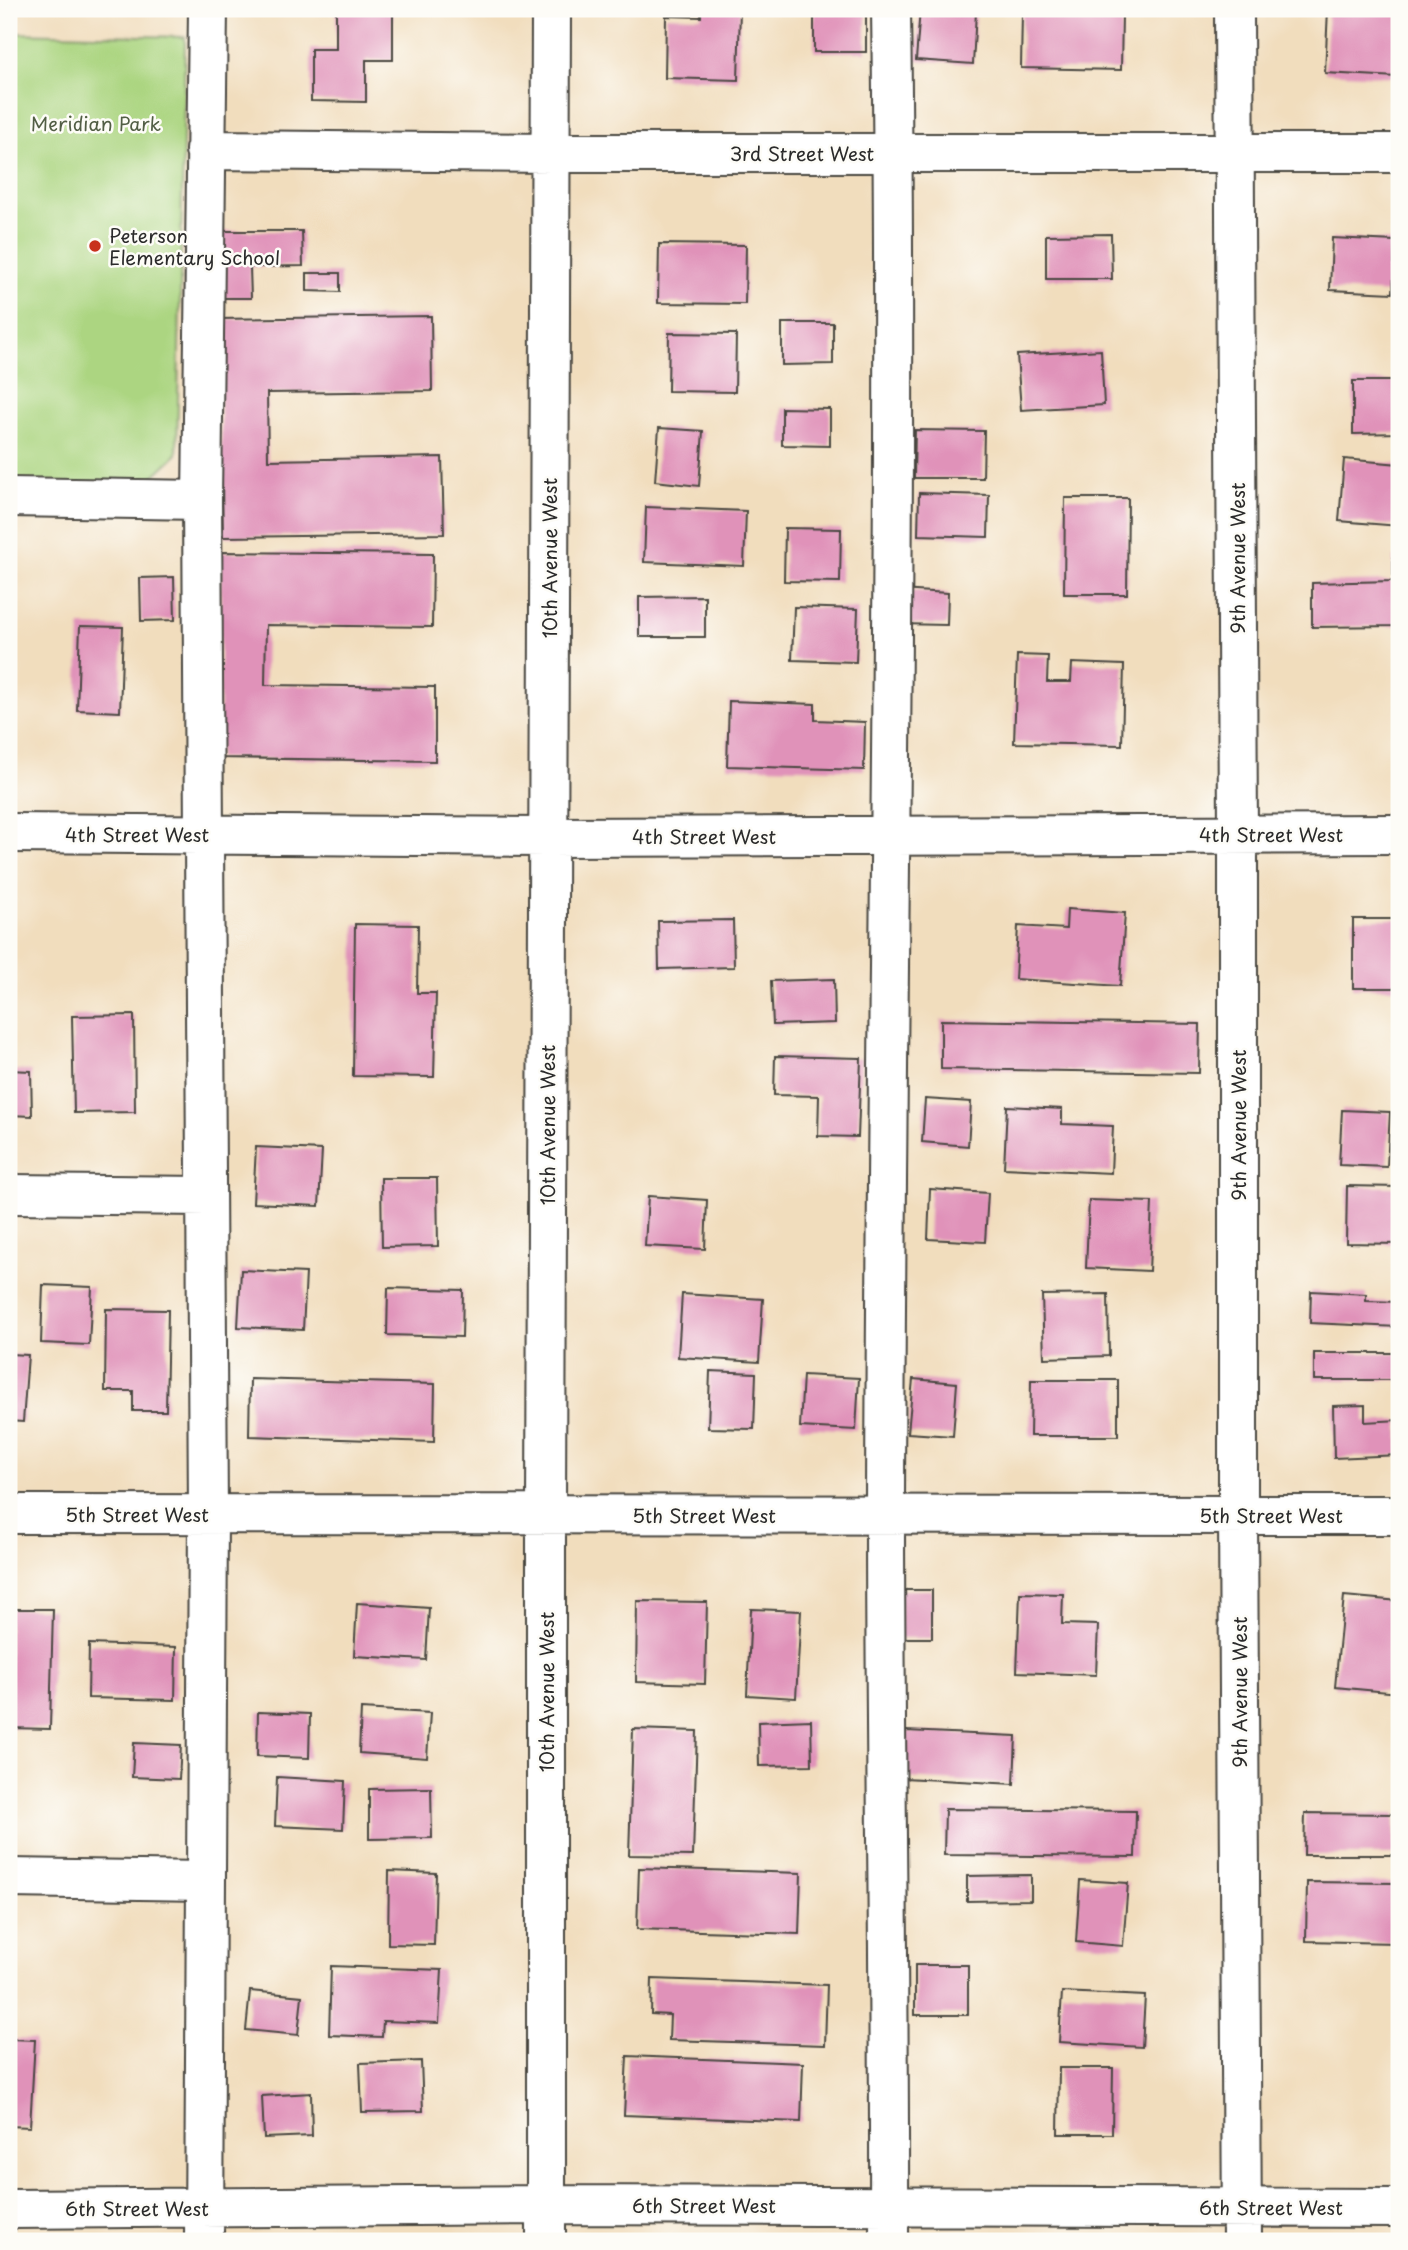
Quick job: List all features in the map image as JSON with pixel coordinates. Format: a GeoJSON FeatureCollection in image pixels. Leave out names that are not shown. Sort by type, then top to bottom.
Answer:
{"type":"FeatureCollection","features":[{"type":"Feature","properties":{"kind":"street"},"geometry":{"type":"LineString","coordinates":[[204,2224],[208,1514],[202,500],[208,9]]}},
{"type":"Feature","properties":{"kind":"street","name":"10th Avenue West"},"geometry":{"type":"LineString","coordinates":[[546,2223],[547,837],[551,9]]}},
{"type":"Feature","properties":{"kind":"street"},"geometry":{"type":"LineString","coordinates":[[889,2223],[885,1515],[893,153],[891,9]]}},
{"type":"Feature","properties":{"kind":"street","name":"9th Avenue West"},"geometry":{"type":"LineString","coordinates":[[1234,9],[1238,834],[1237,1515],[1242,2224]]}},
{"type":"Feature","properties":{"kind":"street","name":"3rd Street West"},"geometry":{"type":"LineString","coordinates":[[205,150],[552,153],[1399,153]]}},
{"type":"Feature","properties":{"kind":"street"},"geometry":{"type":"LineString","coordinates":[[9,497],[202,500]]}},
{"type":"Feature","properties":{"kind":"street","name":"4th Street West"},"geometry":{"type":"LineString","coordinates":[[9,833],[547,837],[1399,834]]}},
{"type":"Feature","properties":{"kind":"street"},"geometry":{"type":"LineString","coordinates":[[9,1194],[206,1196]]}},
{"type":"Feature","properties":{"kind":"street","name":"5th Street West"},"geometry":{"type":"LineString","coordinates":[[9,1514],[1399,1515]]}},
{"type":"Feature","properties":{"kind":"street"},"geometry":{"type":"LineString","coordinates":[[9,1878],[205,1881]]}},
{"type":"Feature","properties":{"kind":"street","name":"6th Street West"},"geometry":{"type":"LineString","coordinates":[[9,2209],[204,2224],[1242,2224],[1399,2208]]}},
{"type":"Feature","properties":{"kind":"green space","name":"Meridian Park"},"geometry":{"type":"Polygon","coordinates":[[[9,33],[185,37],[177,454],[142,487],[9,484],[9,33]]]}},
{"type":"Feature","properties":{"kind":"building"},"geometry":{"type":"Polygon","coordinates":[[[336,9],[393,9],[393,60],[366,60],[366,102],[311,101],[311,49],[336,49],[336,9]]]}},
{"type":"Feature","properties":{"kind":"building"},"geometry":{"type":"Polygon","coordinates":[[[701,9],[740,9],[738,80],[665,78],[666,16],[701,17],[701,9]]]}},
{"type":"Feature","properties":{"kind":"building"},"geometry":{"type":"Polygon","coordinates":[[[814,9],[866,9],[866,52],[814,52],[814,9]]]}},
{"type":"Feature","properties":{"kind":"building"},"geometry":{"type":"Polygon","coordinates":[[[920,9],[976,12],[973,64],[916,60],[920,9]]]}},
{"type":"Feature","properties":{"kind":"building"},"geometry":{"type":"Polygon","coordinates":[[[1328,9],[1399,9],[1397,77],[1325,73],[1328,9]]]}},
{"type":"Feature","properties":{"kind":"building"},"geometry":{"type":"Polygon","coordinates":[[[1022,12],[1122,14],[1121,70],[1021,68],[1022,12]]]}},
{"type":"Feature","properties":{"kind":"building"},"geometry":{"type":"Polygon","coordinates":[[[214,231],[302,231],[303,266],[250,267],[251,298],[215,298],[214,231]]]}},
{"type":"Feature","properties":{"kind":"building"},"geometry":{"type":"Polygon","coordinates":[[[1111,234],[1112,279],[1046,279],[1046,235],[1111,234]]]}},
{"type":"Feature","properties":{"kind":"building"},"geometry":{"type":"Polygon","coordinates":[[[1332,238],[1395,241],[1393,293],[1330,290],[1332,238]]]}},
{"type":"Feature","properties":{"kind":"building"},"geometry":{"type":"Polygon","coordinates":[[[659,244],[746,245],[745,304],[658,303],[659,244]]]}},
{"type":"Feature","properties":{"kind":"building"},"geometry":{"type":"Polygon","coordinates":[[[307,273],[340,273],[340,292],[307,291],[307,273]]]}},
{"type":"Feature","properties":{"kind":"building"},"geometry":{"type":"Polygon","coordinates":[[[431,316],[432,391],[267,393],[268,460],[442,457],[444,534],[223,537],[219,319],[431,316]]]}},
{"type":"Feature","properties":{"kind":"building"},"geometry":{"type":"Polygon","coordinates":[[[782,323],[833,323],[833,364],[782,365],[782,323]]]}},
{"type":"Feature","properties":{"kind":"building"},"geometry":{"type":"Polygon","coordinates":[[[669,333],[736,334],[735,392],[668,391],[669,333]]]}},
{"type":"Feature","properties":{"kind":"building"},"geometry":{"type":"Polygon","coordinates":[[[1101,350],[1104,405],[1021,410],[1017,355],[1101,350]]]}},
{"type":"Feature","properties":{"kind":"building"},"geometry":{"type":"Polygon","coordinates":[[[1353,381],[1399,381],[1399,433],[1353,434],[1353,381]]]}},
{"type":"Feature","properties":{"kind":"building"},"geometry":{"type":"Polygon","coordinates":[[[782,408],[830,409],[830,446],[782,445],[782,408]]]}},
{"type":"Feature","properties":{"kind":"building"},"geometry":{"type":"Polygon","coordinates":[[[659,428],[703,431],[699,486],[655,481],[659,428]]]}},
{"type":"Feature","properties":{"kind":"building"},"geometry":{"type":"Polygon","coordinates":[[[915,430],[984,431],[983,478],[914,478],[915,430]]]}},
{"type":"Feature","properties":{"kind":"building"},"geometry":{"type":"Polygon","coordinates":[[[1344,459],[1399,464],[1399,526],[1339,521],[1344,459]]]}},
{"type":"Feature","properties":{"kind":"building"},"geometry":{"type":"Polygon","coordinates":[[[919,493],[989,495],[988,537],[918,535],[919,493]]]}},
{"type":"Feature","properties":{"kind":"building"},"geometry":{"type":"Polygon","coordinates":[[[1065,498],[1128,498],[1127,594],[1064,594],[1065,498]]]}},
{"type":"Feature","properties":{"kind":"building"},"geometry":{"type":"Polygon","coordinates":[[[646,507],[746,511],[744,566],[644,562],[646,507]]]}},
{"type":"Feature","properties":{"kind":"building"},"geometry":{"type":"Polygon","coordinates":[[[785,528],[841,529],[840,582],[784,581],[785,528]]]}},
{"type":"Feature","properties":{"kind":"building"},"geometry":{"type":"Polygon","coordinates":[[[221,552],[433,554],[432,627],[266,625],[265,685],[435,687],[435,761],[219,758],[221,552]]]}},
{"type":"Feature","properties":{"kind":"building"},"geometry":{"type":"Polygon","coordinates":[[[1393,557],[1399,557],[1399,626],[1312,627],[1312,583],[1393,581],[1393,557]]]}},
{"type":"Feature","properties":{"kind":"building"},"geometry":{"type":"Polygon","coordinates":[[[174,577],[175,620],[141,621],[140,578],[174,577]]]}},
{"type":"Feature","properties":{"kind":"building"},"geometry":{"type":"Polygon","coordinates":[[[899,590],[948,593],[947,625],[898,624],[899,590]]]}},
{"type":"Feature","properties":{"kind":"building"},"geometry":{"type":"Polygon","coordinates":[[[705,596],[705,637],[639,637],[639,597],[705,596]]]}},
{"type":"Feature","properties":{"kind":"building"},"geometry":{"type":"Polygon","coordinates":[[[794,607],[858,609],[856,662],[792,660],[794,607]]]}},
{"type":"Feature","properties":{"kind":"building"},"geometry":{"type":"Polygon","coordinates":[[[80,626],[123,627],[120,712],[77,710],[80,626]]]}},
{"type":"Feature","properties":{"kind":"building"},"geometry":{"type":"Polygon","coordinates":[[[1017,655],[1048,656],[1047,682],[1071,682],[1072,663],[1124,665],[1122,745],[1014,743],[1017,655]]]}},
{"type":"Feature","properties":{"kind":"building"},"geometry":{"type":"Polygon","coordinates":[[[729,701],[815,704],[815,720],[865,722],[864,770],[727,766],[729,701]]]}},
{"type":"Feature","properties":{"kind":"building"},"geometry":{"type":"Polygon","coordinates":[[[1067,909],[1125,913],[1120,986],[1015,979],[1018,926],[1066,929],[1067,909]]]}},
{"type":"Feature","properties":{"kind":"building"},"geometry":{"type":"Polygon","coordinates":[[[1353,919],[1399,919],[1399,988],[1353,988],[1353,919]]]}},
{"type":"Feature","properties":{"kind":"building"},"geometry":{"type":"Polygon","coordinates":[[[733,920],[734,967],[659,969],[658,921],[733,920]]]}},
{"type":"Feature","properties":{"kind":"building"},"geometry":{"type":"Polygon","coordinates":[[[355,924],[418,925],[417,993],[436,993],[434,1077],[353,1076],[355,924]]]}},
{"type":"Feature","properties":{"kind":"building"},"geometry":{"type":"Polygon","coordinates":[[[834,979],[835,1023],[773,1025],[771,981],[834,979]]]}},
{"type":"Feature","properties":{"kind":"building"},"geometry":{"type":"Polygon","coordinates":[[[134,1015],[135,1112],[74,1113],[72,1016],[134,1015]]]}},
{"type":"Feature","properties":{"kind":"building"},"geometry":{"type":"Polygon","coordinates":[[[941,1020],[1200,1024],[1199,1073],[941,1069],[941,1020]]]}},
{"type":"Feature","properties":{"kind":"building"},"geometry":{"type":"Polygon","coordinates":[[[775,1056],[861,1058],[858,1137],[818,1136],[819,1096],[774,1095],[775,1056]]]}},
{"type":"Feature","properties":{"kind":"building"},"geometry":{"type":"Polygon","coordinates":[[[9,1070],[31,1071],[32,1116],[9,1115],[9,1070]]]}},
{"type":"Feature","properties":{"kind":"building"},"geometry":{"type":"Polygon","coordinates":[[[925,1099],[971,1102],[968,1146],[922,1142],[925,1099]]]}},
{"type":"Feature","properties":{"kind":"building"},"geometry":{"type":"Polygon","coordinates":[[[1007,1106],[1062,1109],[1062,1124],[1113,1126],[1111,1173],[1004,1168],[1007,1106]]]}},
{"type":"Feature","properties":{"kind":"building"},"geometry":{"type":"Polygon","coordinates":[[[1342,1110],[1390,1112],[1387,1167],[1339,1165],[1342,1110]]]}},
{"type":"Feature","properties":{"kind":"building"},"geometry":{"type":"Polygon","coordinates":[[[256,1147],[322,1150],[319,1206],[253,1203],[256,1147]]]}},
{"type":"Feature","properties":{"kind":"building"},"geometry":{"type":"Polygon","coordinates":[[[381,1178],[437,1178],[438,1246],[382,1247],[381,1178]]]}},
{"type":"Feature","properties":{"kind":"building"},"geometry":{"type":"Polygon","coordinates":[[[1347,1186],[1399,1187],[1399,1244],[1346,1243],[1347,1186]]]}},
{"type":"Feature","properties":{"kind":"building"},"geometry":{"type":"Polygon","coordinates":[[[930,1189],[988,1193],[985,1242],[928,1239],[930,1189]]]}},
{"type":"Feature","properties":{"kind":"building"},"geometry":{"type":"Polygon","coordinates":[[[648,1196],[707,1200],[705,1249],[645,1246],[648,1196]]]}},
{"type":"Feature","properties":{"kind":"building"},"geometry":{"type":"Polygon","coordinates":[[[1089,1200],[1152,1202],[1149,1271],[1086,1268],[1089,1200]]]}},
{"type":"Feature","properties":{"kind":"building"},"geometry":{"type":"Polygon","coordinates":[[[241,1270],[306,1273],[303,1330],[238,1327],[241,1270]]]}},
{"type":"Feature","properties":{"kind":"building"},"geometry":{"type":"Polygon","coordinates":[[[43,1285],[92,1287],[89,1345],[41,1343],[43,1285]]]}},
{"type":"Feature","properties":{"kind":"building"},"geometry":{"type":"Polygon","coordinates":[[[388,1288],[463,1290],[462,1337],[387,1335],[388,1288]]]}},
{"type":"Feature","properties":{"kind":"building"},"geometry":{"type":"Polygon","coordinates":[[[1311,1291],[1366,1294],[1366,1301],[1399,1302],[1399,1327],[1310,1323],[1311,1291]]]}},
{"type":"Feature","properties":{"kind":"building"},"geometry":{"type":"Polygon","coordinates":[[[682,1294],[763,1299],[759,1362],[678,1357],[682,1294]]]}},
{"type":"Feature","properties":{"kind":"building"},"geometry":{"type":"Polygon","coordinates":[[[1108,1294],[1109,1356],[1044,1358],[1042,1295],[1108,1294]]]}},
{"type":"Feature","properties":{"kind":"building"},"geometry":{"type":"Polygon","coordinates":[[[106,1309],[168,1310],[166,1411],[133,1411],[133,1391],[105,1391],[106,1309]]]}},
{"type":"Feature","properties":{"kind":"building"},"geometry":{"type":"Polygon","coordinates":[[[1314,1353],[1399,1353],[1399,1380],[1314,1380],[1314,1353]]]}},
{"type":"Feature","properties":{"kind":"building"},"geometry":{"type":"Polygon","coordinates":[[[9,1354],[28,1355],[23,1422],[9,1421],[9,1354]]]}},
{"type":"Feature","properties":{"kind":"building"},"geometry":{"type":"Polygon","coordinates":[[[710,1371],[756,1373],[754,1429],[708,1428],[710,1371]]]}},
{"type":"Feature","properties":{"kind":"building"},"geometry":{"type":"Polygon","coordinates":[[[803,1375],[859,1378],[856,1430],[800,1427],[803,1375]]]}},
{"type":"Feature","properties":{"kind":"building"},"geometry":{"type":"Polygon","coordinates":[[[250,1379],[435,1384],[434,1442],[249,1436],[250,1379]]]}},
{"type":"Feature","properties":{"kind":"building"},"geometry":{"type":"Polygon","coordinates":[[[913,1379],[957,1383],[953,1436],[908,1433],[913,1379]]]}},
{"type":"Feature","properties":{"kind":"building"},"geometry":{"type":"Polygon","coordinates":[[[1031,1380],[1118,1380],[1118,1436],[1030,1436],[1031,1380]]]}},
{"type":"Feature","properties":{"kind":"building"},"geometry":{"type":"Polygon","coordinates":[[[1365,1405],[1365,1422],[1399,1420],[1399,1455],[1334,1458],[1333,1406],[1365,1405]]]}},
{"type":"Feature","properties":{"kind":"building"},"geometry":{"type":"Polygon","coordinates":[[[900,1590],[932,1590],[932,1638],[899,1638],[900,1590]]]}},
{"type":"Feature","properties":{"kind":"building"},"geometry":{"type":"Polygon","coordinates":[[[1020,1593],[1063,1594],[1062,1624],[1098,1625],[1096,1675],[1017,1672],[1020,1593]]]}},
{"type":"Feature","properties":{"kind":"building"},"geometry":{"type":"Polygon","coordinates":[[[1344,1596],[1399,1601],[1399,1693],[1335,1687],[1344,1596]]]}},
{"type":"Feature","properties":{"kind":"building"},"geometry":{"type":"Polygon","coordinates":[[[637,1601],[707,1602],[705,1684],[636,1682],[637,1601]]]}},
{"type":"Feature","properties":{"kind":"building"},"geometry":{"type":"Polygon","coordinates":[[[357,1603],[429,1608],[426,1660],[354,1656],[357,1603]]]}},
{"type":"Feature","properties":{"kind":"building"},"geometry":{"type":"Polygon","coordinates":[[[9,1609],[53,1609],[50,1729],[9,1728],[9,1609]]]}},
{"type":"Feature","properties":{"kind":"building"},"geometry":{"type":"Polygon","coordinates":[[[751,1609],[801,1611],[796,1698],[747,1695],[751,1609]]]}},
{"type":"Feature","properties":{"kind":"building"},"geometry":{"type":"Polygon","coordinates":[[[89,1644],[176,1647],[175,1700],[88,1698],[89,1644]]]}},
{"type":"Feature","properties":{"kind":"building"},"geometry":{"type":"Polygon","coordinates":[[[361,1709],[430,1713],[427,1758],[359,1753],[361,1709]]]}},
{"type":"Feature","properties":{"kind":"building"},"geometry":{"type":"Polygon","coordinates":[[[258,1712],[310,1714],[309,1758],[257,1756],[258,1712]]]}},
{"type":"Feature","properties":{"kind":"building"},"geometry":{"type":"Polygon","coordinates":[[[811,1720],[812,1765],[759,1766],[758,1722],[811,1720]]]}},
{"type":"Feature","properties":{"kind":"building"},"geometry":{"type":"Polygon","coordinates":[[[633,1729],[697,1731],[693,1856],[629,1855],[633,1729]]]}},
{"type":"Feature","properties":{"kind":"building"},"geometry":{"type":"Polygon","coordinates":[[[906,1731],[1016,1736],[1014,1784],[904,1778],[906,1731]]]}},
{"type":"Feature","properties":{"kind":"building"},"geometry":{"type":"Polygon","coordinates":[[[134,1743],[181,1745],[179,1779],[132,1777],[134,1743]]]}},
{"type":"Feature","properties":{"kind":"building"},"geometry":{"type":"Polygon","coordinates":[[[277,1777],[345,1781],[343,1829],[275,1826],[277,1777]]]}},
{"type":"Feature","properties":{"kind":"building"},"geometry":{"type":"Polygon","coordinates":[[[431,1788],[432,1838],[369,1839],[369,1789],[431,1788]]]}},
{"type":"Feature","properties":{"kind":"building"},"geometry":{"type":"Polygon","coordinates":[[[945,1809],[1136,1811],[1135,1857],[944,1855],[945,1809]]]}},
{"type":"Feature","properties":{"kind":"building"},"geometry":{"type":"Polygon","coordinates":[[[1305,1813],[1395,1814],[1395,1855],[1304,1855],[1305,1813]]]}},
{"type":"Feature","properties":{"kind":"building"},"geometry":{"type":"Polygon","coordinates":[[[639,1868],[801,1873],[799,1934],[637,1929],[639,1868]]]}},
{"type":"Feature","properties":{"kind":"building"},"geometry":{"type":"Polygon","coordinates":[[[389,1871],[436,1873],[434,1945],[388,1944],[389,1871]]]}},
{"type":"Feature","properties":{"kind":"building"},"geometry":{"type":"Polygon","coordinates":[[[1031,1875],[1031,1900],[967,1901],[967,1876],[1031,1875]]]}},
{"type":"Feature","properties":{"kind":"building"},"geometry":{"type":"Polygon","coordinates":[[[1080,1880],[1128,1883],[1123,1946],[1076,1942],[1080,1880]]]}},
{"type":"Feature","properties":{"kind":"building"},"geometry":{"type":"Polygon","coordinates":[[[1307,1882],[1396,1883],[1395,1943],[1306,1941],[1307,1882]]]}},
{"type":"Feature","properties":{"kind":"building"},"geometry":{"type":"Polygon","coordinates":[[[915,1965],[968,1965],[968,2015],[915,2015],[915,1965]]]}},
{"type":"Feature","properties":{"kind":"building"},"geometry":{"type":"Polygon","coordinates":[[[331,1966],[442,1970],[439,2023],[383,2021],[382,2037],[329,2035],[331,1966]]]}},
{"type":"Feature","properties":{"kind":"building"},"geometry":{"type":"Polygon","coordinates":[[[652,1979],[827,1985],[825,2045],[669,2040],[670,2015],[651,2014],[652,1979]]]}},
{"type":"Feature","properties":{"kind":"building"},"geometry":{"type":"Polygon","coordinates":[[[250,1991],[302,1996],[298,2035],[246,2030],[250,1991]]]}},
{"type":"Feature","properties":{"kind":"building"},"geometry":{"type":"Polygon","coordinates":[[[1062,1992],[1145,1996],[1142,2047],[1059,2042],[1062,1992]]]}},
{"type":"Feature","properties":{"kind":"building"},"geometry":{"type":"Polygon","coordinates":[[[9,2039],[35,2040],[30,2127],[9,2126],[9,2039]]]}},
{"type":"Feature","properties":{"kind":"building"},"geometry":{"type":"Polygon","coordinates":[[[627,2056],[803,2063],[801,2122],[624,2115],[627,2056]]]}},
{"type":"Feature","properties":{"kind":"building"},"geometry":{"type":"Polygon","coordinates":[[[421,2061],[423,2111],[362,2112],[360,2063],[421,2061]]]}},
{"type":"Feature","properties":{"kind":"building"},"geometry":{"type":"Polygon","coordinates":[[[1059,2068],[1113,2068],[1112,2134],[1058,2134],[1059,2068]]]}},
{"type":"Feature","properties":{"kind":"building"},"geometry":{"type":"Polygon","coordinates":[[[311,2093],[312,2136],[264,2138],[262,2096],[311,2093]]]}},
{"type":"Feature","properties":{"kind":"place","name":"Peterson Elementary School"},"geometry":{"type":"Point","coordinates":[95,246]}}]}
